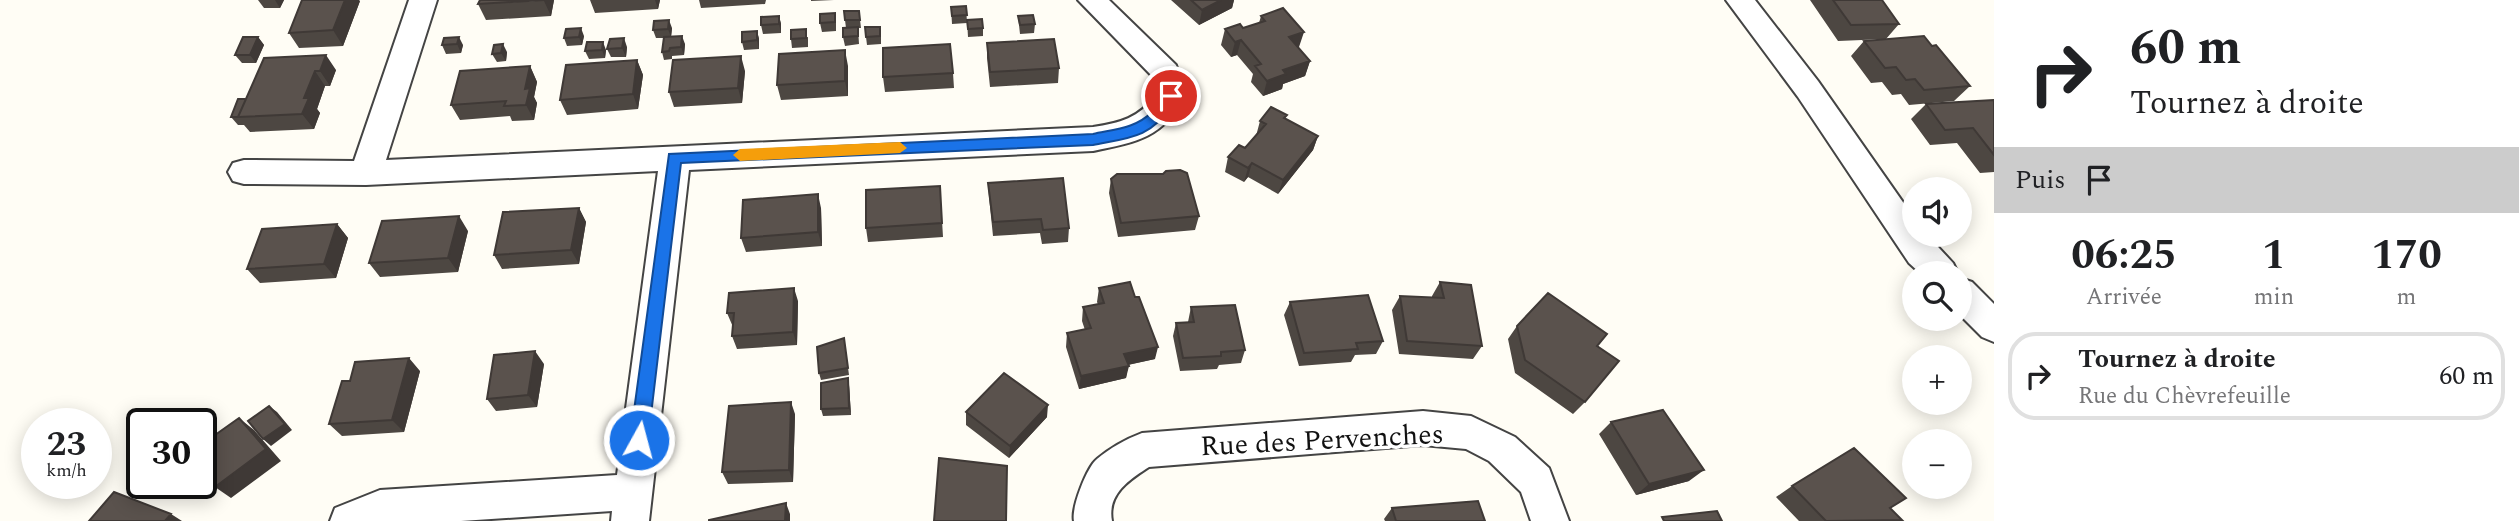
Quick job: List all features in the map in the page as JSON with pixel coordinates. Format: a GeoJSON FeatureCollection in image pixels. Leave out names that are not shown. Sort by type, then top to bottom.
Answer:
{"type":"FeatureCollection","features":[{"type":"Feature","properties":{"kind":"street"},"geometry":{"type":"LineString","coordinates":[[366,173],[423,0]]}},
{"type":"Feature","properties":{"kind":"street"},"geometry":{"type":"LineString","coordinates":[[244,172],[366,173],[1093,139],[1139,131],[1158,114],[1171,96],[1166,72],[1092,0]]}},
{"type":"Feature","properties":{"kind":"street"},"geometry":{"type":"LineString","coordinates":[[1740,0],[1808,89],[1929,261]]}},
{"type":"Feature","properties":{"kind":"street"},"geometry":{"type":"LineString","coordinates":[[349,521],[380,508],[631,506],[675,158]]}},
{"type":"Feature","properties":{"kind":"street"},"geometry":{"type":"LineString","coordinates":[[1972,304],[1994,327]]}},
{"type":"Feature","properties":{"kind":"street","name":"Rue des Pervenches"},"geometry":{"type":"LineString","coordinates":[[1093,521],[1091,511],[1108,473],[1142,450],[1423,428],[1471,433],[1502,449],[1536,481],[1550,521]]}},
{"type":"Feature","properties":{"kind":"building"},"geometry":{"type":"Polygon","coordinates":[[[302,0],[345,0],[333,30],[289,33],[302,0]]]}},
{"type":"Feature","properties":{"kind":"building"},"geometry":{"type":"Polygon","coordinates":[[[480,0],[544,0],[478,4],[480,0]]]}},
{"type":"Feature","properties":{"kind":"building"},"geometry":{"type":"Polygon","coordinates":[[[1191,0],[1221,0],[1202,10],[1191,0]]]}},
{"type":"Feature","properties":{"kind":"building"},"geometry":{"type":"Polygon","coordinates":[[[1833,0],[1882,0],[1899,24],[1851,25],[1833,0]]]}},
{"type":"Feature","properties":{"kind":"building"},"geometry":{"type":"Polygon","coordinates":[[[966,6],[967,15],[952,16],[951,7],[966,6]]]}},
{"type":"Feature","properties":{"kind":"building"},"geometry":{"type":"Polygon","coordinates":[[[1283,8],[1304,32],[1289,37],[1310,61],[1283,70],[1286,74],[1267,81],[1255,66],[1261,64],[1241,40],[1235,42],[1225,29],[1240,24],[1243,28],[1265,21],[1261,16],[1283,8]]]}},
{"type":"Feature","properties":{"kind":"building"},"geometry":{"type":"Polygon","coordinates":[[[844,11],[859,11],[860,20],[845,20],[844,11]]]}},
{"type":"Feature","properties":{"kind":"building"},"geometry":{"type":"Polygon","coordinates":[[[835,13],[835,22],[820,23],[820,14],[835,13]]]}},
{"type":"Feature","properties":{"kind":"building"},"geometry":{"type":"Polygon","coordinates":[[[1033,15],[1035,24],[1020,25],[1018,16],[1033,15]]]}},
{"type":"Feature","properties":{"kind":"building"},"geometry":{"type":"Polygon","coordinates":[[[779,16],[779,24],[761,25],[761,17],[779,16]]]}},
{"type":"Feature","properties":{"kind":"building"},"geometry":{"type":"Polygon","coordinates":[[[982,19],[983,28],[968,29],[967,20],[982,19]]]}},
{"type":"Feature","properties":{"kind":"building"},"geometry":{"type":"Polygon","coordinates":[[[669,20],[668,29],[653,30],[654,21],[669,20]]]}},
{"type":"Feature","properties":{"kind":"building"},"geometry":{"type":"Polygon","coordinates":[[[858,27],[858,36],[843,37],[843,28],[858,27]]]}},
{"type":"Feature","properties":{"kind":"building"},"geometry":{"type":"Polygon","coordinates":[[[865,27],[880,27],[880,36],[866,37],[865,27]]]}},
{"type":"Feature","properties":{"kind":"building"},"geometry":{"type":"Polygon","coordinates":[[[581,28],[579,37],[564,38],[566,29],[581,28]]]}},
{"type":"Feature","properties":{"kind":"building"},"geometry":{"type":"Polygon","coordinates":[[[806,29],[806,38],[791,39],[791,30],[806,29]]]}},
{"type":"Feature","properties":{"kind":"building"},"geometry":{"type":"Polygon","coordinates":[[[757,31],[757,40],[742,42],[742,32],[757,31]]]}},
{"type":"Feature","properties":{"kind":"building"},"geometry":{"type":"Polygon","coordinates":[[[682,36],[681,47],[662,52],[664,37],[682,36]]]}},
{"type":"Feature","properties":{"kind":"building"},"geometry":{"type":"Polygon","coordinates":[[[1924,36],[1932,46],[1936,45],[1970,86],[1924,90],[1915,79],[1906,80],[1896,67],[1885,68],[1864,41],[1924,36]]]}},
{"type":"Feature","properties":{"kind":"building"},"geometry":{"type":"Polygon","coordinates":[[[243,37],[258,37],[250,55],[235,55],[243,37]]]}},
{"type":"Feature","properties":{"kind":"building"},"geometry":{"type":"Polygon","coordinates":[[[459,37],[457,44],[442,45],[444,38],[459,37]]]}},
{"type":"Feature","properties":{"kind":"building"},"geometry":{"type":"Polygon","coordinates":[[[624,38],[622,48],[607,49],[610,39],[624,38]]]}},
{"type":"Feature","properties":{"kind":"building"},"geometry":{"type":"Polygon","coordinates":[[[1054,39],[1059,68],[990,72],[987,43],[1054,39]]]}},
{"type":"Feature","properties":{"kind":"building"},"geometry":{"type":"Polygon","coordinates":[[[587,42],[603,42],[602,50],[585,51],[587,42]]]}},
{"type":"Feature","properties":{"kind":"building"},"geometry":{"type":"Polygon","coordinates":[[[503,44],[501,53],[492,54],[494,45],[503,44]]]}},
{"type":"Feature","properties":{"kind":"building"},"geometry":{"type":"Polygon","coordinates":[[[950,44],[953,73],[883,77],[883,48],[950,44]]]}},
{"type":"Feature","properties":{"kind":"building"},"geometry":{"type":"Polygon","coordinates":[[[845,50],[845,81],[777,85],[779,54],[845,50]]]}},
{"type":"Feature","properties":{"kind":"building"},"geometry":{"type":"Polygon","coordinates":[[[326,55],[320,71],[315,71],[304,98],[309,98],[302,114],[238,117],[264,58],[326,55]]]}},
{"type":"Feature","properties":{"kind":"building"},"geometry":{"type":"Polygon","coordinates":[[[741,56],[738,88],[669,92],[673,60],[741,56]]]}},
{"type":"Feature","properties":{"kind":"building"},"geometry":{"type":"Polygon","coordinates":[[[637,60],[633,94],[560,100],[566,65],[637,60]]]}},
{"type":"Feature","properties":{"kind":"building"},"geometry":{"type":"Polygon","coordinates":[[[530,66],[525,89],[530,88],[526,105],[504,106],[506,101],[451,105],[460,71],[530,66]]]}},
{"type":"Feature","properties":{"kind":"building"},"geometry":{"type":"Polygon","coordinates":[[[238,99],[246,99],[238,117],[231,117],[238,99]]]}},
{"type":"Feature","properties":{"kind":"building"},"geometry":{"type":"Polygon","coordinates":[[[1994,100],[1994,155],[1973,128],[1945,130],[1926,104],[1994,100]]]}},
{"type":"Feature","properties":{"kind":"building"},"geometry":{"type":"Polygon","coordinates":[[[1271,107],[1287,115],[1284,118],[1318,136],[1283,180],[1252,163],[1248,168],[1228,157],[1239,145],[1245,148],[1266,124],[1260,121],[1271,107]]]}},
{"type":"Feature","properties":{"kind":"building"},"geometry":{"type":"Polygon","coordinates":[[[1180,170],[1187,173],[1199,216],[1121,223],[1111,179],[1117,174],[1163,174],[1166,171],[1180,170]]]}},
{"type":"Feature","properties":{"kind":"building"},"geometry":{"type":"Polygon","coordinates":[[[1063,178],[1069,228],[1043,230],[1041,219],[993,222],[988,183],[1063,178]]]}},
{"type":"Feature","properties":{"kind":"building"},"geometry":{"type":"Polygon","coordinates":[[[940,186],[942,223],[866,228],[866,190],[940,186]]]}},
{"type":"Feature","properties":{"kind":"building"},"geometry":{"type":"Polygon","coordinates":[[[818,194],[818,232],[741,238],[743,200],[818,194]]]}},
{"type":"Feature","properties":{"kind":"building"},"geometry":{"type":"Polygon","coordinates":[[[579,208],[571,250],[494,255],[503,212],[579,208]]]}},
{"type":"Feature","properties":{"kind":"building"},"geometry":{"type":"Polygon","coordinates":[[[459,216],[448,258],[369,263],[382,221],[459,216]]]}},
{"type":"Feature","properties":{"kind":"building"},"geometry":{"type":"Polygon","coordinates":[[[337,224],[324,264],[247,269],[262,229],[337,224]]]}},
{"type":"Feature","properties":{"kind":"building"},"geometry":{"type":"Polygon","coordinates":[[[1130,282],[1135,297],[1139,297],[1158,347],[1124,354],[1129,366],[1081,376],[1067,333],[1091,328],[1083,307],[1104,303],[1099,288],[1130,282]]]}},
{"type":"Feature","properties":{"kind":"building"},"geometry":{"type":"Polygon","coordinates":[[[1440,282],[1471,285],[1482,346],[1407,341],[1400,296],[1444,298],[1440,282]]]}},
{"type":"Feature","properties":{"kind":"building"},"geometry":{"type":"Polygon","coordinates":[[[794,288],[793,332],[732,336],[734,313],[727,313],[729,293],[794,288]]]}},
{"type":"Feature","properties":{"kind":"building"},"geometry":{"type":"Polygon","coordinates":[[[1548,293],[1607,334],[1597,346],[1619,361],[1585,402],[1525,360],[1517,326],[1548,293]]]}},
{"type":"Feature","properties":{"kind":"building"},"geometry":{"type":"Polygon","coordinates":[[[1368,295],[1383,341],[1356,343],[1358,349],[1304,353],[1290,302],[1368,295]]]}},
{"type":"Feature","properties":{"kind":"building"},"geometry":{"type":"Polygon","coordinates":[[[1235,305],[1245,350],[1221,352],[1221,356],[1183,358],[1176,323],[1194,322],[1191,307],[1235,305]]]}},
{"type":"Feature","properties":{"kind":"building"},"geometry":{"type":"Polygon","coordinates":[[[844,338],[848,368],[819,373],[817,347],[844,338]]]}},
{"type":"Feature","properties":{"kind":"building"},"geometry":{"type":"Polygon","coordinates":[[[535,351],[528,395],[487,399],[494,355],[535,351]]]}},
{"type":"Feature","properties":{"kind":"building"},"geometry":{"type":"Polygon","coordinates":[[[409,358],[392,420],[329,424],[342,381],[350,381],[355,362],[409,358]]]}},
{"type":"Feature","properties":{"kind":"building"},"geometry":{"type":"Polygon","coordinates":[[[1004,373],[1048,405],[1010,446],[966,412],[1004,373]]]}},
{"type":"Feature","properties":{"kind":"building"},"geometry":{"type":"Polygon","coordinates":[[[848,378],[849,408],[821,409],[821,383],[848,378]]]}},
{"type":"Feature","properties":{"kind":"building"},"geometry":{"type":"Polygon","coordinates":[[[791,402],[789,470],[722,472],[729,406],[791,402]]]}},
{"type":"Feature","properties":{"kind":"building"},"geometry":{"type":"Polygon","coordinates":[[[269,406],[285,424],[263,439],[248,421],[269,406]]]}},
{"type":"Feature","properties":{"kind":"building"},"geometry":{"type":"Polygon","coordinates":[[[1663,410],[1704,470],[1649,484],[1611,422],[1663,410]]]}},
{"type":"Feature","properties":{"kind":"building"},"geometry":{"type":"Polygon","coordinates":[[[239,418],[266,449],[217,486],[217,434],[239,418]]]}},
{"type":"Feature","properties":{"kind":"building"},"geometry":{"type":"Polygon","coordinates":[[[1854,448],[1902,494],[1902,499],[1904,499],[1890,508],[1902,520],[1826,521],[1792,486],[1854,448]]]}},
{"type":"Feature","properties":{"kind":"building"},"geometry":{"type":"Polygon","coordinates":[[[939,458],[1007,466],[1006,521],[934,521],[939,458]]]}},
{"type":"Feature","properties":{"kind":"building"},"geometry":{"type":"Polygon","coordinates":[[[114,492],[126,499],[171,514],[165,521],[89,521],[108,499],[112,499],[114,492]]]}},
{"type":"Feature","properties":{"kind":"building"},"geometry":{"type":"Polygon","coordinates":[[[1478,501],[1485,521],[1396,521],[1392,508],[1478,501]]]}},
{"type":"Feature","properties":{"kind":"building"},"geometry":{"type":"Polygon","coordinates":[[[786,503],[785,521],[709,521],[709,520],[786,503]]]}},
{"type":"Feature","properties":{"kind":"building"},"geometry":{"type":"Polygon","coordinates":[[[1717,511],[1722,521],[1664,521],[1662,517],[1717,511]]]}},
{"type":"Feature","properties":{"kind":"slow traffic"},"geometry":{"type":"LineString","coordinates":[[740,155],[900,148]]}},
{"type":"Feature","properties":{"kind":"route"},"geometry":{"type":"LineString","coordinates":[[639,440],[675,158],[1093,139],[1139,131],[1158,114],[1171,96]]}}]}
